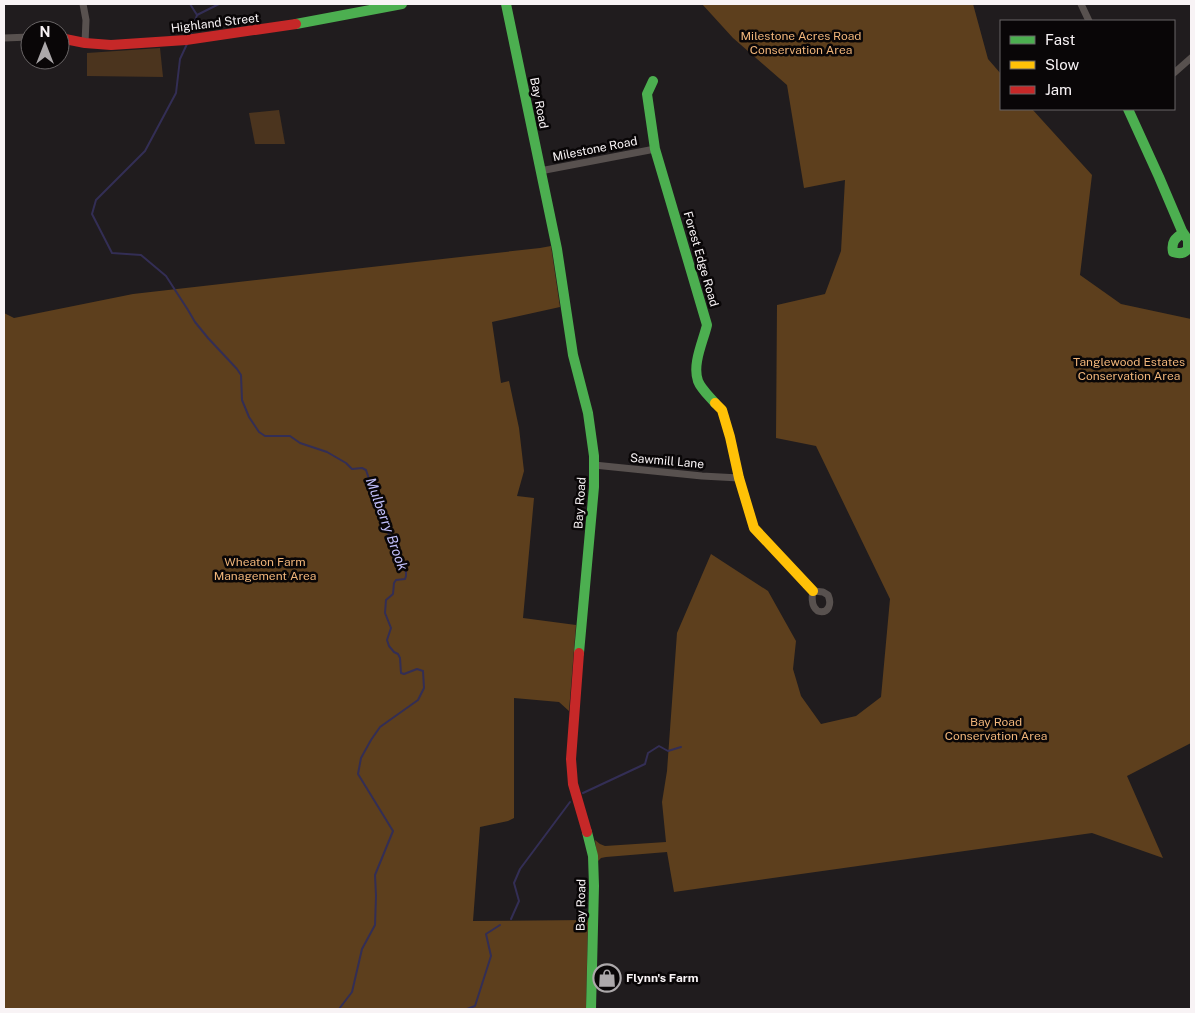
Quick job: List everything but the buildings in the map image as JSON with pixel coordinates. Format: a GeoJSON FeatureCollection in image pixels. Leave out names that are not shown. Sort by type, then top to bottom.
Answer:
{"type":"FeatureCollection","features":[{"type":"Feature","properties":{"kind":"street"},"geometry":{"type":"LineString","coordinates":[[83,4],[86,20],[85,43]]}},
{"type":"Feature","properties":{"kind":"street","name":"Highland Street"},"geometry":{"type":"LineString","coordinates":[[70,40],[85,43],[122,45],[186,40],[307,22],[402,4]]}},
{"type":"Feature","properties":{"kind":"street","name":"Bay Road"},"geometry":{"type":"LineString","coordinates":[[506,4],[557,249],[573,355],[589,422],[594,465],[594,487],[571,759],[574,784],[593,856],[591,1009]]}},
{"type":"Feature","properties":{"kind":"street"},"geometry":{"type":"LineString","coordinates":[[1081,4],[1089,20]]}},
{"type":"Feature","properties":{"kind":"street"},"geometry":{"type":"LineString","coordinates":[[4,38],[20,37]]}},
{"type":"Feature","properties":{"kind":"street"},"geometry":{"type":"LineString","coordinates":[[1175,72],[1191,58]]}},
{"type":"Feature","properties":{"kind":"street","name":"Forest Edge Road"},"geometry":{"type":"LineString","coordinates":[[653,81],[647,94],[655,149],[707,325],[696,366],[698,381],[722,410],[730,437],[738,478],[754,528],[813,591]]}},
{"type":"Feature","properties":{"kind":"street"},"geometry":{"type":"LineString","coordinates":[[1129,110],[1183,233]]}},
{"type":"Feature","properties":{"kind":"street","name":"Milestone Road"},"geometry":{"type":"LineString","coordinates":[[540,172],[655,149]]}},
{"type":"Feature","properties":{"kind":"street","name":"Sawmill Lane"},"geometry":{"type":"LineString","coordinates":[[594,465],[738,478]]}},
{"type":"Feature","properties":{"kind":"shaded area"},"geometry":{"type":"Polygon","coordinates":[[[160,48],[163,77],[87,76],[87,53],[160,48]]]}},
{"type":"Feature","properties":{"kind":"shaded area"},"geometry":{"type":"Polygon","coordinates":[[[279,110],[285,144],[255,144],[249,113],[279,110]]]}},
{"type":"Feature","properties":{"kind":"green space"},"geometry":{"type":"Polygon","coordinates":[[[702,4],[973,4],[988,59],[1000,73],[1000,110],[1033,110],[1092,175],[1080,275],[1121,304],[1191,319],[1191,743],[1127,776],[1163,858],[1092,833],[674,892],[667,852],[606,857],[598,861],[595,840],[605,846],[666,842],[662,802],[667,771],[677,633],[711,554],[768,591],[796,641],[793,669],[801,696],[821,724],[856,716],[881,697],[890,599],[816,446],[776,438],[777,305],[825,294],[841,251],[845,180],[804,188],[787,85],[733,38],[702,4]]]}},
{"type":"Feature","properties":{"kind":"green space","name":"Wheaton Farm Management Area"},"geometry":{"type":"Polygon","coordinates":[[[551,246],[560,307],[492,322],[501,383],[509,381],[519,428],[524,471],[517,496],[534,498],[523,618],[576,625],[569,711],[559,702],[514,698],[514,818],[480,827],[473,921],[588,920],[586,1009],[4,1009],[4,313],[14,318],[133,294],[551,246]]]}},
{"type":"Feature","properties":{"kind":"waterway","name":"Mulberry Brook"},"geometry":{"type":"LineString","coordinates":[[190,4],[197,15],[191,34]]}},
{"type":"Feature","properties":{"kind":"waterway"},"geometry":{"type":"LineString","coordinates":[[197,15],[219,4]]}},
{"type":"Feature","properties":{"kind":"waterway","name":"Mulberry Brook"},"geometry":{"type":"LineString","coordinates":[[187,44],[180,59],[176,93],[145,151],[96,200],[92,214],[112,253],[141,255],[166,276],[195,322],[241,375],[242,400],[249,417],[259,432],[265,436],[290,436],[300,443],[327,452],[346,463],[352,469],[362,468],[366,470],[369,479],[376,488],[391,543],[406,572],[405,579],[396,580],[393,594],[386,600],[385,613],[391,628],[387,640],[389,646],[400,658],[401,673],[404,674],[417,669],[423,671],[424,688],[418,700],[380,727],[361,758],[358,774],[393,831],[375,875],[375,925],[362,949],[352,992],[339,1009]]}},
{"type":"Feature","properties":{"kind":"waterway"},"geometry":{"type":"LineString","coordinates":[[583,793],[645,764],[648,753],[659,746],[668,751],[681,747]]}},
{"type":"Feature","properties":{"kind":"waterway"},"geometry":{"type":"LineString","coordinates":[[511,919],[519,901],[514,883],[520,869],[570,802]]}},
{"type":"Feature","properties":{"kind":"waterway"},"geometry":{"type":"LineString","coordinates":[[467,1009],[475,1006],[491,956],[486,934],[500,925]]}},
{"type":"Feature","properties":{"kind":"traffic: fast"},"geometry":{"type":"LineString","coordinates":[[296,24],[402,4]]}},
{"type":"Feature","properties":{"kind":"traffic: fast"},"geometry":{"type":"LineString","coordinates":[[506,4],[557,249],[573,355],[588,413],[594,456],[594,487],[579,653]]}},
{"type":"Feature","properties":{"kind":"traffic: fast"},"geometry":{"type":"LineString","coordinates":[[653,81],[647,94],[655,149],[707,325],[697,360],[696,374],[701,387],[715,403]]}},
{"type":"Feature","properties":{"kind":"traffic: fast"},"geometry":{"type":"LineString","coordinates":[[1128,110],[1182,231],[1188,240],[1188,249],[1185,252],[1173,252],[1174,241],[1183,233]]}},
{"type":"Feature","properties":{"kind":"traffic: fast"},"geometry":{"type":"LineString","coordinates":[[587,832],[593,856],[594,886],[591,1009]]}},
{"type":"Feature","properties":{"kind":"traffic: slow"},"geometry":{"type":"LineString","coordinates":[[715,403],[722,410],[754,528],[813,591]]}},
{"type":"Feature","properties":{"kind":"traffic: jam"},"geometry":{"type":"LineString","coordinates":[[70,40],[111,45],[186,40],[296,24]]}},
{"type":"Feature","properties":{"kind":"traffic: jam"},"geometry":{"type":"LineString","coordinates":[[579,653],[571,759],[573,784],[587,832]]}},
{"type":"Feature","properties":{"kind":"place","name":"Flynn's Farm"},"geometry":{"type":"Point","coordinates":[607,978]}},
{"type":"Feature","properties":{"kind":"park label","name":"Milestone Acres Road Conservation Area"},"geometry":{"type":"Point","coordinates":[801,43]}},
{"type":"Feature","properties":{"kind":"park label","name":"Tanglewood Estates Conservation Area"},"geometry":{"type":"Point","coordinates":[1129,369]}},
{"type":"Feature","properties":{"kind":"park label","name":"Bay Road Conservation Area"},"geometry":{"type":"Point","coordinates":[996,729]}}]}
